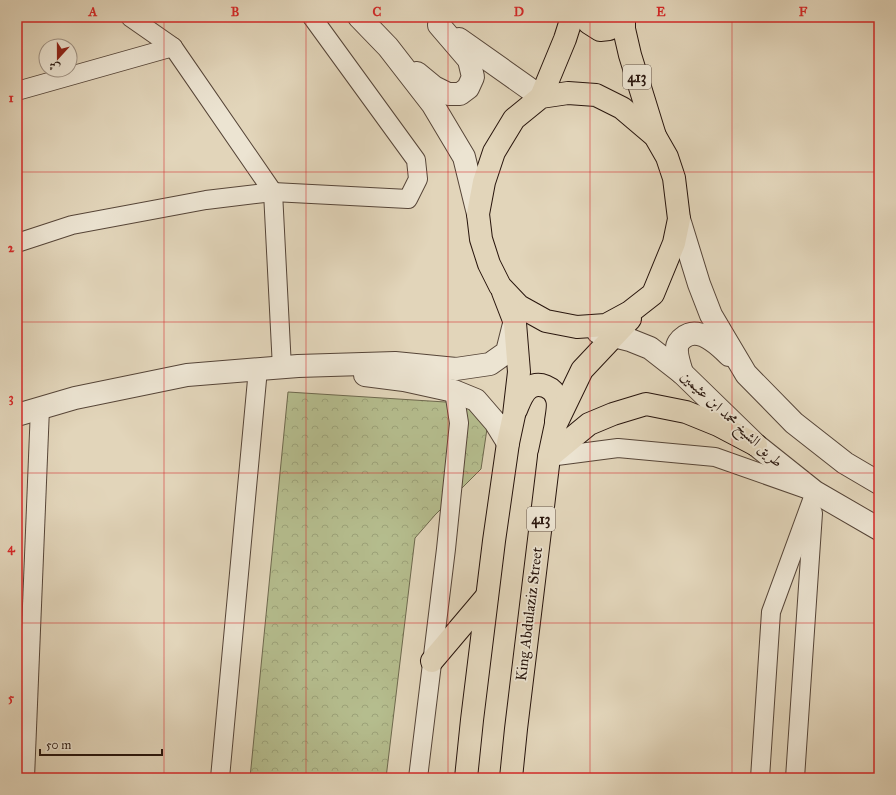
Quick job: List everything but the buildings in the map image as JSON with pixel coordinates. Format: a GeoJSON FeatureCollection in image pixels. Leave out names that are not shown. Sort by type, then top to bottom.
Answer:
{"type":"FeatureCollection","features":[{"type":"Feature","properties":{"kind":"highway"},"geometry":{"type":"LineString","coordinates":[[541,97],[565,39],[572,17]]}},
{"type":"Feature","properties":{"kind":"highway"},"geometry":{"type":"LineString","coordinates":[[588,17],[589,22],[600,30],[609,29],[616,17]]}},
{"type":"Feature","properties":{"kind":"highway","name":"413"},"geometry":{"type":"LineString","coordinates":[[624,17],[624,29],[630,55],[655,136]]}},
{"type":"Feature","properties":{"kind":"highway"},"geometry":{"type":"LineString","coordinates":[[466,778],[488,596],[519,372],[514,323],[502,288],[489,264],[481,239],[478,214],[484,182],[494,152],[514,118],[541,97],[568,92],[596,96],[622,108],[655,136],[667,157],[674,178],[679,219],[674,243],[654,294],[630,312],[606,325],[577,327],[546,321],[519,306],[502,288]]}},
{"type":"Feature","properties":{"kind":"highway","name":"King Abdulaziz Street"},"geometry":{"type":"LineString","coordinates":[[511,778],[549,457],[556,424],[582,370],[654,294]]}},
{"type":"Feature","properties":{"kind":"highway"},"geometry":{"type":"LineString","coordinates":[[514,415],[522,397],[528,389],[536,385],[547,386],[555,393],[558,400],[556,424]]}},
{"type":"Feature","properties":{"kind":"highway"},"geometry":{"type":"LineString","coordinates":[[549,457],[589,424],[612,414],[646,404],[686,412],[718,425],[756,445]]}},
{"type":"Feature","properties":{"kind":"highway"},"geometry":{"type":"LineString","coordinates":[[432,661],[488,596]]}},
{"type":"Feature","properties":{"kind":"street"},"geometry":{"type":"LineString","coordinates":[[130,17],[173,47],[273,192],[290,367]]}},
{"type":"Feature","properties":{"kind":"street"},"geometry":{"type":"LineString","coordinates":[[17,243],[72,226],[206,200],[273,192],[408,199],[418,179],[416,160],[312,17]]}},
{"type":"Feature","properties":{"kind":"street"},"geometry":{"type":"LineString","coordinates":[[359,17],[388,47],[434,87],[448,94],[460,94],[468,88],[473,77],[469,60],[434,21]]}},
{"type":"Feature","properties":{"kind":"street"},"geometry":{"type":"LineString","coordinates":[[434,21],[541,97]]}},
{"type":"Feature","properties":{"kind":"street"},"geometry":{"type":"LineString","coordinates":[[17,91],[173,47]]}},
{"type":"Feature","properties":{"kind":"street"},"geometry":{"type":"LineString","coordinates":[[388,47],[433,105],[464,157],[478,214]]}},
{"type":"Feature","properties":{"kind":"street"},"geometry":{"type":"LineString","coordinates":[[679,219],[699,284],[711,315],[746,374]]}},
{"type":"Feature","properties":{"kind":"street"},"geometry":{"type":"LineString","coordinates":[[17,415],[75,398],[187,375],[290,367],[395,363],[456,369],[490,364],[507,352],[514,323]]}},
{"type":"Feature","properties":{"kind":"street","name":"طريق الشيخ محمد ابن عثيمين"},"geometry":{"type":"LineString","coordinates":[[577,327],[630,340],[650,348],[682,373],[756,445],[815,492],[879,529]]}},
{"type":"Feature","properties":{"kind":"street"},"geometry":{"type":"LineString","coordinates":[[682,373],[677,348],[679,341],[693,333],[699,333],[708,338],[724,351],[794,423],[845,463],[879,483]]}},
{"type":"Feature","properties":{"kind":"street"},"geometry":{"type":"LineString","coordinates":[[290,367],[404,380],[454,391],[476,400],[495,422],[508,443]]}},
{"type":"Feature","properties":{"kind":"street"},"geometry":{"type":"LineString","coordinates":[[220,778],[258,370]]}},
{"type":"Feature","properties":{"kind":"street"},"geometry":{"type":"LineString","coordinates":[[418,778],[446,549],[459,423],[454,391]]}},
{"type":"Feature","properties":{"kind":"street"},"geometry":{"type":"LineString","coordinates":[[25,778],[40,408]]}},
{"type":"Feature","properties":{"kind":"street"},"geometry":{"type":"LineString","coordinates":[[549,457],[618,448],[715,457],[815,492]]}},
{"type":"Feature","properties":{"kind":"street"},"geometry":{"type":"LineString","coordinates":[[760,778],[771,612],[815,492]]}},
{"type":"Feature","properties":{"kind":"street"},"geometry":{"type":"LineString","coordinates":[[795,778],[815,492]]}},
{"type":"Feature","properties":{"kind":"green space"},"geometry":{"type":"Polygon","coordinates":[[[288,392],[461,403],[488,422],[481,469],[435,515],[415,538],[386,778],[250,778],[288,392]]]}}]}
